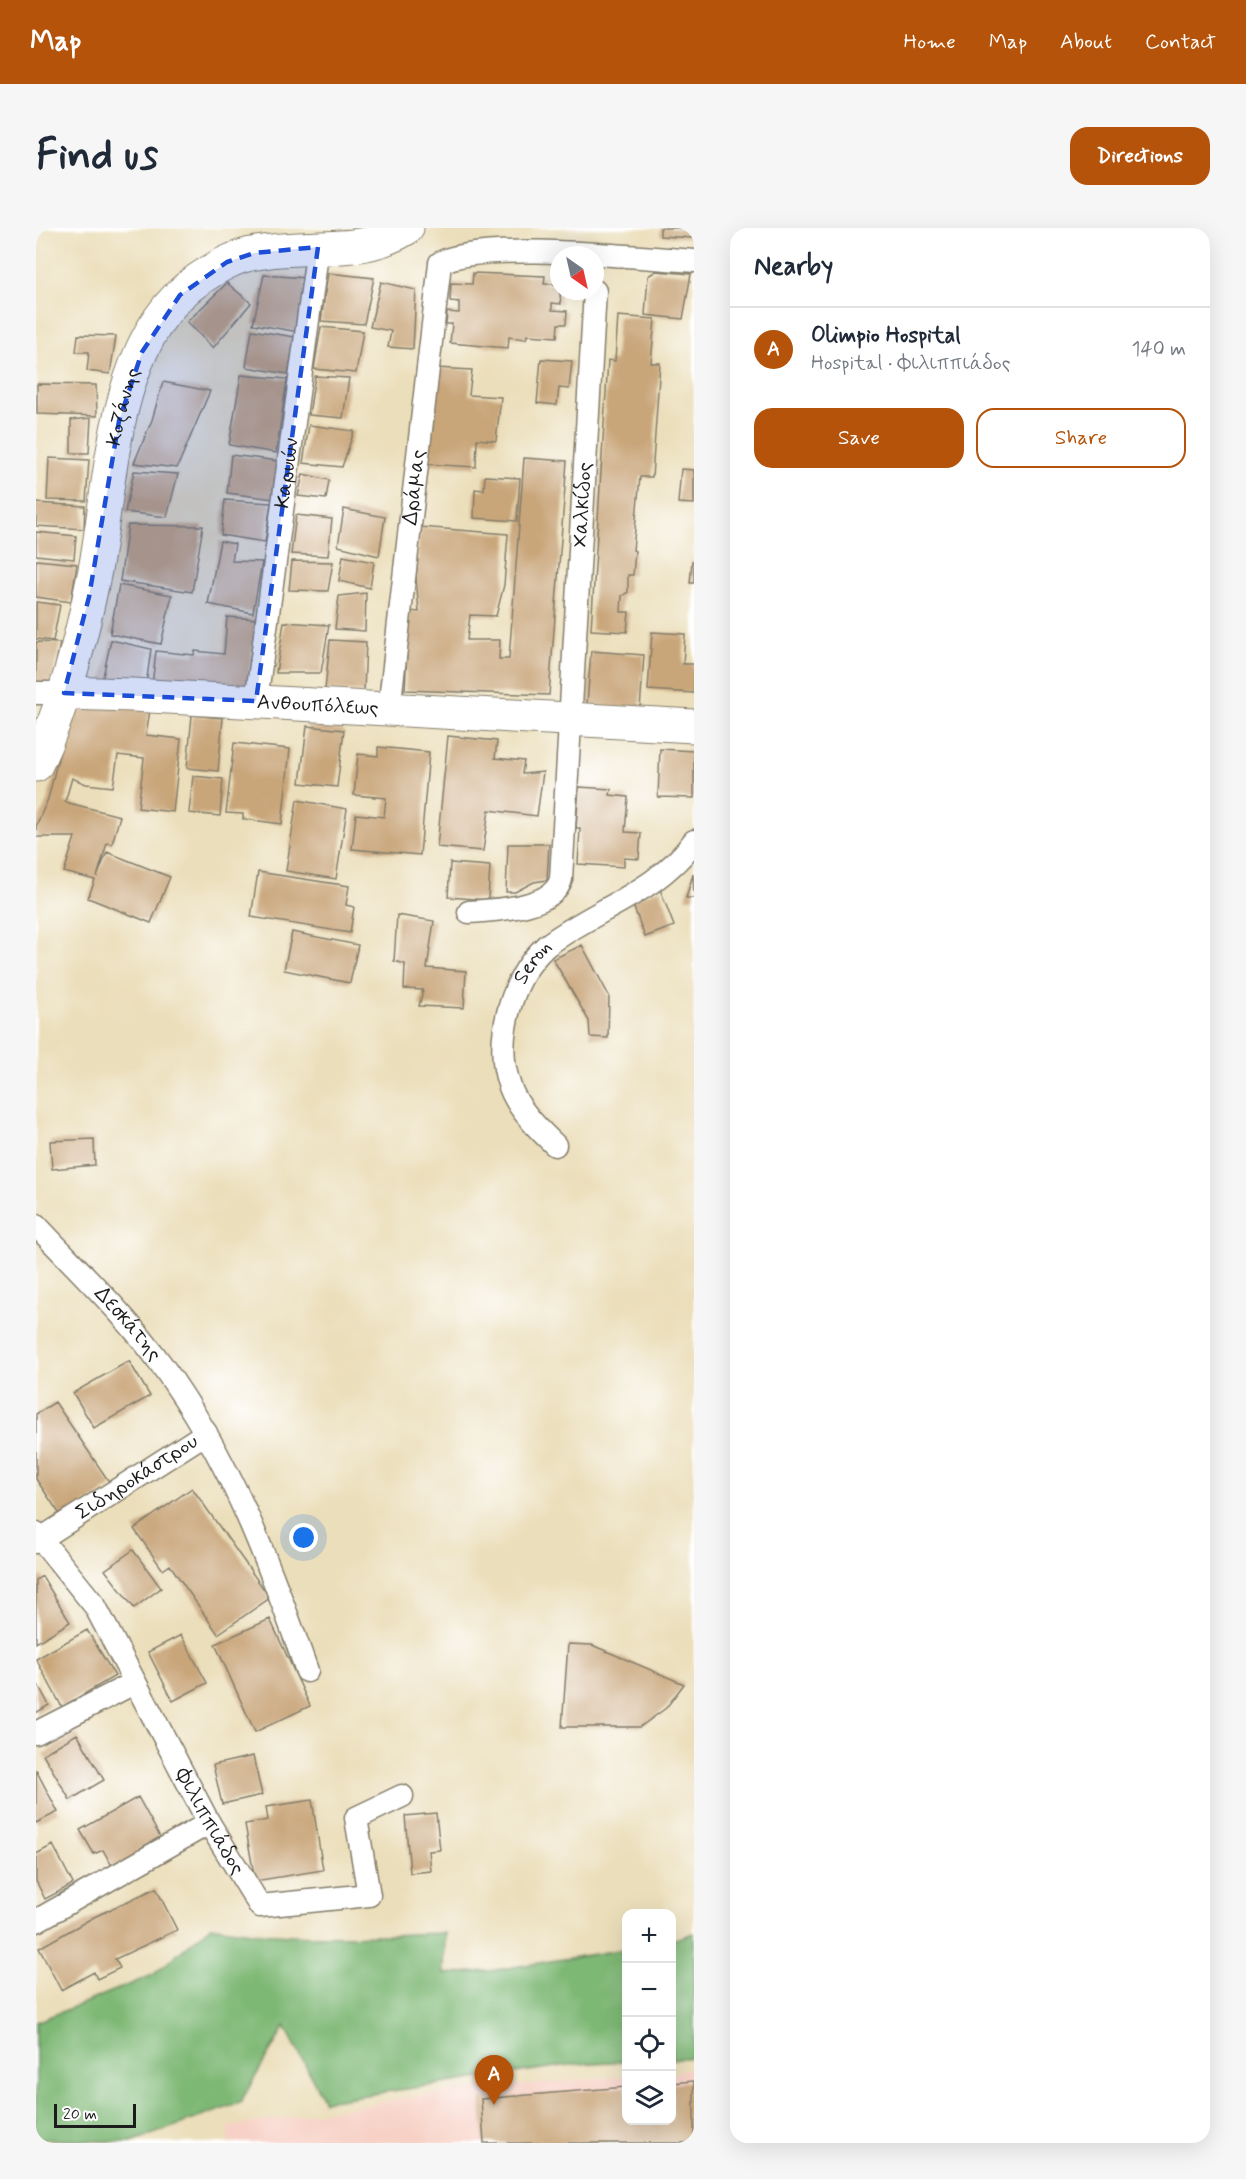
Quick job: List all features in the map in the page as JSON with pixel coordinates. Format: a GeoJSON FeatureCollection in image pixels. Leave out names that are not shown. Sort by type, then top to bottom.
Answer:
{"type":"FeatureCollection","features":[{"type":"Feature","properties":{"kind":"street","name":"Κοζάνης"},"geometry":{"type":"LineString","coordinates":[[36,765],[50,693],[89,597],[118,421],[142,352],[175,300],[194,283],[227,262],[254,253],[372,244],[406,228]]}},
{"type":"Feature","properties":{"kind":"street","name":"Καρυών"},"geometry":{"type":"LineString","coordinates":[[256,701],[318,247]]}},
{"type":"Feature","properties":{"kind":"street","name":"Δράμας"},"geometry":{"type":"LineString","coordinates":[[389,710],[438,266],[451,259],[511,252],[550,253]]}},
{"type":"Feature","properties":{"kind":"street"},"geometry":{"type":"LineString","coordinates":[[604,255],[694,261]]}},
{"type":"Feature","properties":{"kind":"street","name":"Χαλκίδος"},"geometry":{"type":"LineString","coordinates":[[570,719],[594,300]]}},
{"type":"Feature","properties":{"kind":"street","name":"Ανθουπόλεως"},"geometry":{"type":"LineString","coordinates":[[50,693],[256,701],[694,726]]}},
{"type":"Feature","properties":{"kind":"street"},"geometry":{"type":"LineString","coordinates":[[469,912],[526,905],[549,894],[559,885],[570,719]]}},
{"type":"Feature","properties":{"kind":"street","name":"Seron"},"geometry":{"type":"LineString","coordinates":[[555,1145],[517,1100],[506,1069],[506,1030],[522,977],[531,961],[546,945],[659,879],[681,858],[694,841]]}},
{"type":"Feature","properties":{"kind":"street","name":"Δεσκάτης"},"geometry":{"type":"LineString","coordinates":[[36,1225],[130,1326],[161,1364],[206,1432],[255,1527],[308,1671]]}},
{"type":"Feature","properties":{"kind":"street","name":"Σιδηροκάστρου"},"geometry":{"type":"LineString","coordinates":[[38,1538],[206,1432]]}},
{"type":"Feature","properties":{"kind":"street","name":"Φιλιππιάδος"},"geometry":{"type":"LineString","coordinates":[[38,1538],[95,1606],[209,1822],[260,1906],[369,1895],[356,1818],[402,1796]]}},
{"type":"Feature","properties":{"kind":"street"},"geometry":{"type":"LineString","coordinates":[[36,1733],[134,1683]]}},
{"type":"Feature","properties":{"kind":"street"},"geometry":{"type":"LineString","coordinates":[[36,1921],[209,1822]]}},
{"type":"Feature","properties":{"kind":"highlighted area"},"geometry":{"type":"Polygon","coordinates":[[[318,247],[256,701],[64,693],[89,597],[119,421],[142,352],[180,295],[227,262],[254,253],[318,247]]]}},
{"type":"Feature","properties":{"kind":"shaded area"},"geometry":{"type":"Polygon","coordinates":[[[694,2068],[694,2143],[229,2143],[228,2127],[458,2090],[622,2076],[622,2125],[676,2125],[676,2072],[694,2068]]]}},
{"type":"Feature","properties":{"kind":"green space"},"geometry":{"type":"Polygon","coordinates":[[[211,1926],[269,1934],[299,1935],[445,1933],[444,1974],[490,1971],[622,1950],[622,2061],[576,2064],[324,2101],[285,2026],[240,2103],[131,2142],[36,2139],[36,2022],[153,1975],[211,1926]]]}},
{"type":"Feature","properties":{"kind":"green space"},"geometry":{"type":"Polygon","coordinates":[[[694,1933],[694,2057],[676,2059],[676,1963],[676,1939],[694,1933]]]}},
{"type":"Feature","properties":{"kind":"building"},"geometry":{"type":"Polygon","coordinates":[[[660,228],[694,228],[694,238],[660,236],[660,228]]]}},
{"type":"Feature","properties":{"kind":"building"},"geometry":{"type":"Polygon","coordinates":[[[656,271],[691,274],[683,319],[645,315],[648,276],[656,271]]]}},
{"type":"Feature","properties":{"kind":"building"},"geometry":{"type":"Polygon","coordinates":[[[328,273],[374,278],[364,324],[321,321],[328,273]]]}},
{"type":"Feature","properties":{"kind":"building"},"geometry":{"type":"Polygon","coordinates":[[[473,273],[545,276],[544,284],[550,284],[550,300],[561,300],[561,304],[552,303],[552,310],[567,311],[566,324],[558,324],[557,337],[527,335],[526,339],[509,337],[508,348],[450,343],[452,324],[446,324],[447,312],[459,313],[459,302],[450,301],[451,283],[472,284],[473,273]]]}},
{"type":"Feature","properties":{"kind":"building"},"geometry":{"type":"Polygon","coordinates":[[[264,275],[306,278],[298,332],[253,324],[264,275]]]}},
{"type":"Feature","properties":{"kind":"building"},"geometry":{"type":"Polygon","coordinates":[[[381,282],[416,290],[413,349],[388,347],[391,331],[370,327],[381,282]]]}},
{"type":"Feature","properties":{"kind":"building"},"geometry":{"type":"Polygon","coordinates":[[[227,283],[251,303],[213,348],[187,322],[227,283]]]}},
{"type":"Feature","properties":{"kind":"building"},"geometry":{"type":"Polygon","coordinates":[[[618,316],[655,319],[651,363],[660,363],[652,477],[640,477],[633,575],[628,575],[628,592],[622,596],[621,612],[629,612],[627,632],[591,630],[608,360],[615,361],[618,316]]]}},
{"type":"Feature","properties":{"kind":"building"},"geometry":{"type":"Polygon","coordinates":[[[321,327],[363,331],[356,373],[314,369],[321,327]]]}},
{"type":"Feature","properties":{"kind":"building"},"geometry":{"type":"Polygon","coordinates":[[[252,330],[295,337],[288,374],[246,367],[252,330]]]}},
{"type":"Feature","properties":{"kind":"building"},"geometry":{"type":"Polygon","coordinates":[[[78,335],[116,336],[110,374],[87,371],[89,352],[76,352],[78,335]]]}},
{"type":"Feature","properties":{"kind":"building"},"geometry":{"type":"Polygon","coordinates":[[[541,359],[572,361],[569,389],[559,388],[557,405],[537,403],[541,359]]]}},
{"type":"Feature","properties":{"kind":"building"},"geometry":{"type":"Polygon","coordinates":[[[435,368],[472,370],[469,395],[501,397],[496,441],[477,439],[476,467],[425,464],[435,368]]]}},
{"type":"Feature","properties":{"kind":"building"},"geometry":{"type":"Polygon","coordinates":[[[241,375],[287,379],[276,453],[229,445],[241,375]]]}},
{"type":"Feature","properties":{"kind":"building"},"geometry":{"type":"Polygon","coordinates":[[[315,376],[349,378],[343,418],[309,415],[315,376]]]}},
{"type":"Feature","properties":{"kind":"building"},"geometry":{"type":"Polygon","coordinates":[[[163,382],[210,391],[177,468],[134,463],[152,420],[163,382]]]}},
{"type":"Feature","properties":{"kind":"building"},"geometry":{"type":"Polygon","coordinates":[[[37,384],[96,385],[97,416],[37,414],[37,384]]]}},
{"type":"Feature","properties":{"kind":"building"},"geometry":{"type":"Polygon","coordinates":[[[91,418],[89,453],[71,453],[71,420],[91,418]]]}},
{"type":"Feature","properties":{"kind":"building"},"geometry":{"type":"Polygon","coordinates":[[[309,425],[354,431],[342,467],[303,463],[309,425]]]}},
{"type":"Feature","properties":{"kind":"building"},"geometry":{"type":"Polygon","coordinates":[[[231,455],[278,461],[274,499],[227,493],[231,455]]]}},
{"type":"Feature","properties":{"kind":"building"},"geometry":{"type":"Polygon","coordinates":[[[49,458],[89,460],[86,501],[47,500],[49,458]]]}},
{"type":"Feature","properties":{"kind":"building"},"geometry":{"type":"Polygon","coordinates":[[[524,458],[567,461],[549,695],[405,690],[409,611],[419,612],[416,578],[420,527],[508,534],[504,585],[496,616],[470,615],[467,640],[500,640],[499,659],[509,659],[524,458]]]}},
{"type":"Feature","properties":{"kind":"building"},"geometry":{"type":"Polygon","coordinates":[[[681,469],[694,470],[694,504],[678,503],[681,469]]]}},
{"type":"Feature","properties":{"kind":"building"},"geometry":{"type":"Polygon","coordinates":[[[134,471],[178,474],[167,517],[125,512],[134,471]]]}},
{"type":"Feature","properties":{"kind":"building"},"geometry":{"type":"Polygon","coordinates":[[[303,474],[329,480],[326,499],[298,496],[303,474]]]}},
{"type":"Feature","properties":{"kind":"building"},"geometry":{"type":"Polygon","coordinates":[[[485,476],[520,478],[517,521],[474,518],[475,489],[484,490],[485,476]]]}},
{"type":"Feature","properties":{"kind":"building"},"geometry":{"type":"Polygon","coordinates":[[[225,500],[271,503],[265,542],[221,535],[225,500]]]}},
{"type":"Feature","properties":{"kind":"building"},"geometry":{"type":"Polygon","coordinates":[[[36,503],[85,506],[84,529],[36,526],[36,503]]]}},
{"type":"Feature","properties":{"kind":"building"},"geometry":{"type":"Polygon","coordinates":[[[344,509],[385,517],[379,556],[338,546],[344,509]]]}},
{"type":"Feature","properties":{"kind":"building"},"geometry":{"type":"Polygon","coordinates":[[[296,515],[332,519],[328,556],[291,554],[296,515]]]}},
{"type":"Feature","properties":{"kind":"building"},"geometry":{"type":"Polygon","coordinates":[[[128,525],[203,526],[192,592],[120,581],[128,525]]]}},
{"type":"Feature","properties":{"kind":"building"},"geometry":{"type":"Polygon","coordinates":[[[36,532],[76,536],[74,559],[36,555],[36,532]]]}},
{"type":"Feature","properties":{"kind":"building"},"geometry":{"type":"Polygon","coordinates":[[[220,541],[235,544],[232,561],[262,562],[253,613],[208,604],[220,541]]]}},
{"type":"Feature","properties":{"kind":"building"},"geometry":{"type":"Polygon","coordinates":[[[343,556],[374,562],[370,588],[339,581],[343,556]]]}},
{"type":"Feature","properties":{"kind":"building"},"geometry":{"type":"Polygon","coordinates":[[[36,560],[77,564],[71,602],[36,597],[36,560]]]}},
{"type":"Feature","properties":{"kind":"building"},"geometry":{"type":"Polygon","coordinates":[[[292,561],[333,562],[328,591],[289,590],[292,561]]]}},
{"type":"Feature","properties":{"kind":"building"},"geometry":{"type":"Polygon","coordinates":[[[692,561],[694,561],[694,583],[690,583],[692,561]]]}},
{"type":"Feature","properties":{"kind":"building"},"geometry":{"type":"Polygon","coordinates":[[[119,585],[172,595],[161,644],[110,634],[119,585]]]}},
{"type":"Feature","properties":{"kind":"building"},"geometry":{"type":"Polygon","coordinates":[[[366,593],[365,631],[335,629],[339,596],[366,593]]]}},
{"type":"Feature","properties":{"kind":"building"},"geometry":{"type":"Polygon","coordinates":[[[36,602],[60,605],[53,641],[36,639],[36,602]]]}},
{"type":"Feature","properties":{"kind":"building"},"geometry":{"type":"Polygon","coordinates":[[[227,617],[257,619],[246,691],[152,686],[156,651],[194,655],[195,651],[224,654],[227,617]]]}},
{"type":"Feature","properties":{"kind":"building"},"geometry":{"type":"Polygon","coordinates":[[[284,622],[329,625],[321,673],[276,673],[284,622]]]}},
{"type":"Feature","properties":{"kind":"building"},"geometry":{"type":"Polygon","coordinates":[[[652,632],[685,634],[683,664],[694,664],[694,693],[648,690],[652,632]]]}},
{"type":"Feature","properties":{"kind":"building"},"geometry":{"type":"Polygon","coordinates":[[[111,640],[151,649],[146,685],[102,681],[111,640]]]}},
{"type":"Feature","properties":{"kind":"building"},"geometry":{"type":"Polygon","coordinates":[[[330,640],[366,642],[364,692],[325,690],[330,640]]]}},
{"type":"Feature","properties":{"kind":"building"},"geometry":{"type":"Polygon","coordinates":[[[36,642],[60,643],[52,683],[36,683],[36,642]]]}},
{"type":"Feature","properties":{"kind":"building"},"geometry":{"type":"Polygon","coordinates":[[[591,651],[644,655],[640,709],[587,705],[591,651]]]}},
{"type":"Feature","properties":{"kind":"building"},"geometry":{"type":"Polygon","coordinates":[[[72,702],[150,710],[146,735],[181,739],[173,812],[138,808],[144,758],[118,755],[113,787],[86,784],[72,778],[65,802],[120,816],[112,844],[107,843],[97,877],[107,852],[170,877],[151,923],[88,898],[95,880],[64,872],[75,837],[36,837],[36,826],[48,799],[72,702]]]}},
{"type":"Feature","properties":{"kind":"building"},"geometry":{"type":"Polygon","coordinates":[[[192,715],[223,718],[218,771],[187,768],[192,715]]]}},
{"type":"Feature","properties":{"kind":"building"},"geometry":{"type":"Polygon","coordinates":[[[307,726],[344,730],[337,787],[300,783],[307,726]]]}},
{"type":"Feature","properties":{"kind":"building"},"geometry":{"type":"Polygon","coordinates":[[[448,736],[497,741],[495,758],[524,761],[522,774],[543,772],[537,816],[489,810],[483,851],[437,847],[448,736]]]}},
{"type":"Feature","properties":{"kind":"building"},"geometry":{"type":"Polygon","coordinates":[[[234,743],[290,749],[282,824],[243,819],[243,814],[226,813],[234,743]]]}},
{"type":"Feature","properties":{"kind":"building"},"geometry":{"type":"Polygon","coordinates":[[[378,747],[429,752],[420,855],[352,849],[356,814],[384,817],[386,798],[354,795],[358,754],[378,756],[378,747]]]}},
{"type":"Feature","properties":{"kind":"building"},"geometry":{"type":"Polygon","coordinates":[[[660,749],[694,751],[694,798],[658,797],[660,749]]]}},
{"type":"Feature","properties":{"kind":"building"},"geometry":{"type":"Polygon","coordinates":[[[193,776],[223,779],[220,816],[189,813],[193,776]]]}},
{"type":"Feature","properties":{"kind":"building"},"geometry":{"type":"Polygon","coordinates":[[[579,787],[611,789],[610,795],[628,797],[625,832],[641,833],[639,859],[624,858],[624,867],[578,864],[580,828],[576,828],[579,787]]]}},
{"type":"Feature","properties":{"kind":"building"},"geometry":{"type":"Polygon","coordinates":[[[297,800],[347,809],[336,879],[286,871],[297,800]]]}},
{"type":"Feature","properties":{"kind":"building"},"geometry":{"type":"Polygon","coordinates":[[[508,844],[549,844],[547,880],[534,882],[515,892],[506,892],[508,844]]]}},
{"type":"Feature","properties":{"kind":"building"},"geometry":{"type":"Polygon","coordinates":[[[450,863],[490,866],[488,900],[448,897],[450,863]]]}},
{"type":"Feature","properties":{"kind":"building"},"geometry":{"type":"Polygon","coordinates":[[[258,872],[349,886],[346,905],[354,907],[350,933],[251,917],[258,872]]]}},
{"type":"Feature","properties":{"kind":"building"},"geometry":{"type":"Polygon","coordinates":[[[693,874],[694,898],[686,898],[693,874]]]}},
{"type":"Feature","properties":{"kind":"building"},"geometry":{"type":"Polygon","coordinates":[[[660,889],[674,926],[645,937],[631,900],[660,889]]]}},
{"type":"Feature","properties":{"kind":"building"},"geometry":{"type":"Polygon","coordinates":[[[397,915],[434,921],[427,968],[466,971],[464,1008],[419,1006],[423,990],[404,989],[405,964],[394,961],[397,915]]]}},
{"type":"Feature","properties":{"kind":"building"},"geometry":{"type":"Polygon","coordinates":[[[292,932],[358,945],[350,983],[284,970],[292,932]]]}},
{"type":"Feature","properties":{"kind":"building"},"geometry":{"type":"Polygon","coordinates":[[[582,945],[609,996],[608,1038],[590,1037],[589,1021],[553,959],[582,945]]]}},
{"type":"Feature","properties":{"kind":"building"},"geometry":{"type":"Polygon","coordinates":[[[94,1139],[95,1165],[52,1169],[50,1141],[94,1139]]]}},
{"type":"Feature","properties":{"kind":"building"},"geometry":{"type":"Polygon","coordinates":[[[129,1361],[150,1396],[94,1428],[73,1393],[129,1361]]]}},
{"type":"Feature","properties":{"kind":"building"},"geometry":{"type":"Polygon","coordinates":[[[55,1402],[112,1486],[63,1519],[36,1479],[36,1414],[55,1402]]]}},
{"type":"Feature","properties":{"kind":"building"},"geometry":{"type":"Polygon","coordinates":[[[192,1488],[270,1598],[218,1634],[170,1565],[163,1570],[134,1529],[192,1488]]]}},
{"type":"Feature","properties":{"kind":"building"},"geometry":{"type":"Polygon","coordinates":[[[133,1550],[161,1588],[134,1608],[105,1570],[133,1550]]]}},
{"type":"Feature","properties":{"kind":"building"},"geometry":{"type":"Polygon","coordinates":[[[42,1576],[70,1622],[36,1643],[36,1580],[42,1576]]]}},
{"type":"Feature","properties":{"kind":"building"},"geometry":{"type":"Polygon","coordinates":[[[270,1619],[310,1706],[255,1732],[215,1644],[270,1619]]]}},
{"type":"Feature","properties":{"kind":"building"},"geometry":{"type":"Polygon","coordinates":[[[87,1630],[115,1676],[62,1707],[36,1659],[87,1630]]]}},
{"type":"Feature","properties":{"kind":"building"},"geometry":{"type":"Polygon","coordinates":[[[181,1635],[207,1683],[173,1701],[148,1652],[181,1635]]]}},
{"type":"Feature","properties":{"kind":"building"},"geometry":{"type":"Polygon","coordinates":[[[568,1644],[592,1645],[684,1684],[666,1708],[640,1727],[562,1727],[568,1644]]]}},
{"type":"Feature","properties":{"kind":"building"},"geometry":{"type":"Polygon","coordinates":[[[36,1681],[49,1705],[36,1713],[36,1681]]]}},
{"type":"Feature","properties":{"kind":"building"},"geometry":{"type":"Polygon","coordinates":[[[77,1734],[104,1780],[70,1800],[43,1754],[77,1734]]]}},
{"type":"Feature","properties":{"kind":"building"},"geometry":{"type":"Polygon","coordinates":[[[253,1756],[262,1795],[222,1804],[213,1765],[253,1756]]]}},
{"type":"Feature","properties":{"kind":"building"},"geometry":{"type":"Polygon","coordinates":[[[36,1770],[58,1812],[36,1823],[36,1770]]]}},
{"type":"Feature","properties":{"kind":"building"},"geometry":{"type":"Polygon","coordinates":[[[138,1797],[160,1837],[137,1850],[142,1858],[116,1873],[103,1850],[94,1854],[80,1830],[138,1797]]]}},
{"type":"Feature","properties":{"kind":"building"},"geometry":{"type":"Polygon","coordinates":[[[312,1800],[323,1870],[255,1881],[245,1824],[268,1820],[266,1807],[312,1800]]]}},
{"type":"Feature","properties":{"kind":"building"},"geometry":{"type":"Polygon","coordinates":[[[436,1813],[440,1850],[429,1851],[431,1871],[410,1873],[405,1816],[436,1813]]]}},
{"type":"Feature","properties":{"kind":"building"},"geometry":{"type":"Polygon","coordinates":[[[53,1845],[73,1884],[45,1899],[36,1881],[36,1854],[53,1845]]]}},
{"type":"Feature","properties":{"kind":"building"},"geometry":{"type":"Polygon","coordinates":[[[156,1888],[177,1930],[115,1959],[120,1968],[97,1979],[94,1972],[61,1990],[39,1948],[94,1917],[156,1888]]]}},
{"type":"Feature","properties":{"kind":"building"},"geometry":{"type":"Polygon","coordinates":[[[694,2081],[694,2143],[484,2143],[481,2099],[622,2087],[622,2125],[676,2125],[676,2083],[694,2081]]]}},
{"type":"Feature","properties":{"kind":"place","name":"Olimpio Hospital"},"geometry":{"type":"Point","coordinates":[494,2105]}}]}
